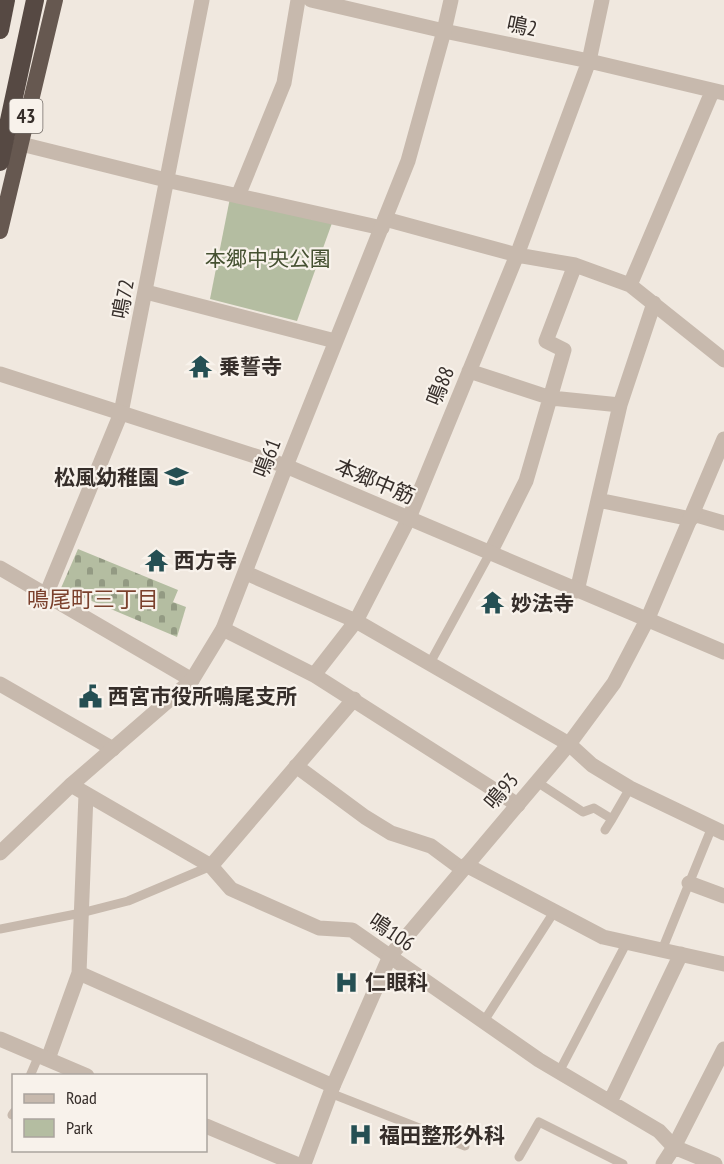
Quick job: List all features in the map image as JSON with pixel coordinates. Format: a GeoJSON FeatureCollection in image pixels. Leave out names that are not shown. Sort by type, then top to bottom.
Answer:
{"type":"FeatureCollection","features":[{"type":"Feature","properties":{"kind":"highway"},"geometry":{"type":"LineString","coordinates":[[0,30],[6,0]]}},
{"type":"Feature","properties":{"kind":"highway"},"geometry":{"type":"LineString","coordinates":[[0,162],[35,0]]}},
{"type":"Feature","properties":{"kind":"highway","name":"43"},"geometry":{"type":"LineString","coordinates":[[0,231],[55,0]]}},
{"type":"Feature","properties":{"kind":"street","name":"鳴72"},"geometry":{"type":"LineString","coordinates":[[46,595],[121,413],[201,0]]}},
{"type":"Feature","properties":{"kind":"street"},"geometry":{"type":"LineString","coordinates":[[238,196],[284,83],[298,0]]}},
{"type":"Feature","properties":{"kind":"street","name":"鳴2"},"geometry":{"type":"LineString","coordinates":[[311,0],[718,92]]}},
{"type":"Feature","properties":{"kind":"street","name":"鳴61"},"geometry":{"type":"LineString","coordinates":[[0,854],[71,785],[192,680],[223,629],[408,161],[451,0]]}},
{"type":"Feature","properties":{"kind":"street","name":"鳴88"},"geometry":{"type":"LineString","coordinates":[[314,675],[357,621],[409,518],[517,255],[589,61],[602,0]]}},
{"type":"Feature","properties":{"kind":"street"},"geometry":{"type":"LineString","coordinates":[[630,285],[718,92]]}},
{"type":"Feature","properties":{"kind":"street"},"geometry":{"type":"LineString","coordinates":[[0,139],[238,196],[384,224],[517,255],[575,265],[630,285],[724,360]]}},
{"type":"Feature","properties":{"kind":"street"},"geometry":{"type":"LineString","coordinates":[[490,553],[526,481],[551,398],[564,350],[546,341],[575,265]]}},
{"type":"Feature","properties":{"kind":"street"},"geometry":{"type":"LineString","coordinates":[[146,292],[335,341]]}},
{"type":"Feature","properties":{"kind":"street"},"geometry":{"type":"LineString","coordinates":[[577,591],[620,405],[654,303]]}},
{"type":"Feature","properties":{"kind":"street"},"geometry":{"type":"LineString","coordinates":[[469,371],[551,398],[620,405]]}},
{"type":"Feature","properties":{"kind":"street","name":"本郷中筋"},"geometry":{"type":"LineString","coordinates":[[0,374],[286,466],[724,652]]}},
{"type":"Feature","properties":{"kind":"street","name":"鳴93"},"geometry":{"type":"LineString","coordinates":[[303,1164],[331,1089],[390,956],[537,782],[614,683],[648,618],[724,439]]}},
{"type":"Feature","properties":{"kind":"street"},"geometry":{"type":"LineString","coordinates":[[598,500],[724,523]]}},
{"type":"Feature","properties":{"kind":"street"},"geometry":{"type":"LineString","coordinates":[[0,568],[192,680]]}},
{"type":"Feature","properties":{"kind":"street"},"geometry":{"type":"LineString","coordinates":[[246,573],[357,621],[568,744],[592,765],[630,788],[718,830]]}},
{"type":"Feature","properties":{"kind":"street"},"geometry":{"type":"LineString","coordinates":[[223,629],[314,675],[518,805]]}},
{"type":"Feature","properties":{"kind":"street"},"geometry":{"type":"LineString","coordinates":[[0,684],[113,749]]}},
{"type":"Feature","properties":{"kind":"street"},"geometry":{"type":"LineString","coordinates":[[211,866],[354,699]]}},
{"type":"Feature","properties":{"kind":"street"},"geometry":{"type":"LineString","coordinates":[[296,766],[365,817],[391,832],[430,846],[464,867],[603,938],[724,964]]}},
{"type":"Feature","properties":{"kind":"street","name":"鳴106"},"geometry":{"type":"LineString","coordinates":[[71,785],[211,866],[231,889],[319,928],[352,930],[559,1072],[659,1131],[674,1147],[715,1164]]}},
{"type":"Feature","properties":{"kind":"street"},"geometry":{"type":"LineString","coordinates":[[44,1057],[79,973],[86,794]]}},
{"type":"Feature","properties":{"kind":"street"},"geometry":{"type":"LineString","coordinates":[[689,883],[724,896]]}},
{"type":"Feature","properties":{"kind":"street"},"geometry":{"type":"LineString","coordinates":[[610,1102],[681,954]]}},
{"type":"Feature","properties":{"kind":"street"},"geometry":{"type":"LineString","coordinates":[[79,973],[331,1089]]}},
{"type":"Feature","properties":{"kind":"street"},"geometry":{"type":"LineString","coordinates":[[0,1039],[82,1074]]}},
{"type":"Feature","properties":{"kind":"street"},"geometry":{"type":"LineString","coordinates":[[663,1164],[724,1049]]}},
{"type":"Feature","properties":{"kind":"street"},"geometry":{"type":"LineString","coordinates":[[207,1126],[296,1164]]}},
{"type":"Feature","properties":{"kind":"lane"},"geometry":{"type":"LineString","coordinates":[[430,663],[490,553]]}},
{"type":"Feature","properties":{"kind":"lane"},"geometry":{"type":"LineString","coordinates":[[537,782],[583,812],[594,808],[612,819]]}},
{"type":"Feature","properties":{"kind":"lane"},"geometry":{"type":"LineString","coordinates":[[605,830],[630,788]]}},
{"type":"Feature","properties":{"kind":"lane"},"geometry":{"type":"LineString","coordinates":[[662,950],[689,883],[718,830]]}},
{"type":"Feature","properties":{"kind":"lane"},"geometry":{"type":"LineString","coordinates":[[0,929],[128,901],[211,866]]}},
{"type":"Feature","properties":{"kind":"lane"},"geometry":{"type":"LineString","coordinates":[[484,1021],[554,912]]}},
{"type":"Feature","properties":{"kind":"lane"},"geometry":{"type":"LineString","coordinates":[[559,1072],[627,942]]}},
{"type":"Feature","properties":{"kind":"lane"},"geometry":{"type":"LineString","coordinates":[[31,1074],[44,1057]]}},
{"type":"Feature","properties":{"kind":"lane"},"geometry":{"type":"LineString","coordinates":[[331,1089],[465,1146]]}},
{"type":"Feature","properties":{"kind":"lane"},"geometry":{"type":"LineString","coordinates":[[519,1157],[539,1122],[623,1164]]}},
{"type":"Feature","properties":{"kind":"green space","name":"本郷中央公園"},"geometry":{"type":"Polygon","coordinates":[[[230,198],[332,223],[297,321],[210,299],[230,198]]]}},
{"type":"Feature","properties":{"kind":"green space"},"geometry":{"type":"Polygon","coordinates":[[[78,549],[178,590],[173,602],[186,607],[177,637],[61,588],[78,549]]]}},
{"type":"Feature","properties":{"kind":"place","name":"乗誓寺"},"geometry":{"type":"Point","coordinates":[201,366]}},
{"type":"Feature","properties":{"kind":"place","name":"松風幼稚園"},"geometry":{"type":"Point","coordinates":[177,477]}},
{"type":"Feature","properties":{"kind":"place","name":"西方寺"},"geometry":{"type":"Point","coordinates":[156,560]}},
{"type":"Feature","properties":{"kind":"place","name":"妙法寺"},"geometry":{"type":"Point","coordinates":[493,603]}},
{"type":"Feature","properties":{"kind":"place","name":"西宮市役所鳴尾支所"},"geometry":{"type":"Point","coordinates":[90,696]}},
{"type":"Feature","properties":{"kind":"place","name":"仁眼科"},"geometry":{"type":"Point","coordinates":[347,982]}},
{"type":"Feature","properties":{"kind":"place","name":"福田整形外科"},"geometry":{"type":"Point","coordinates":[361,1135]}},
{"type":"Feature","properties":{"kind":"district","name":"鳴尾町三丁目"},"geometry":{"type":"Point","coordinates":[93,599]}}]}
